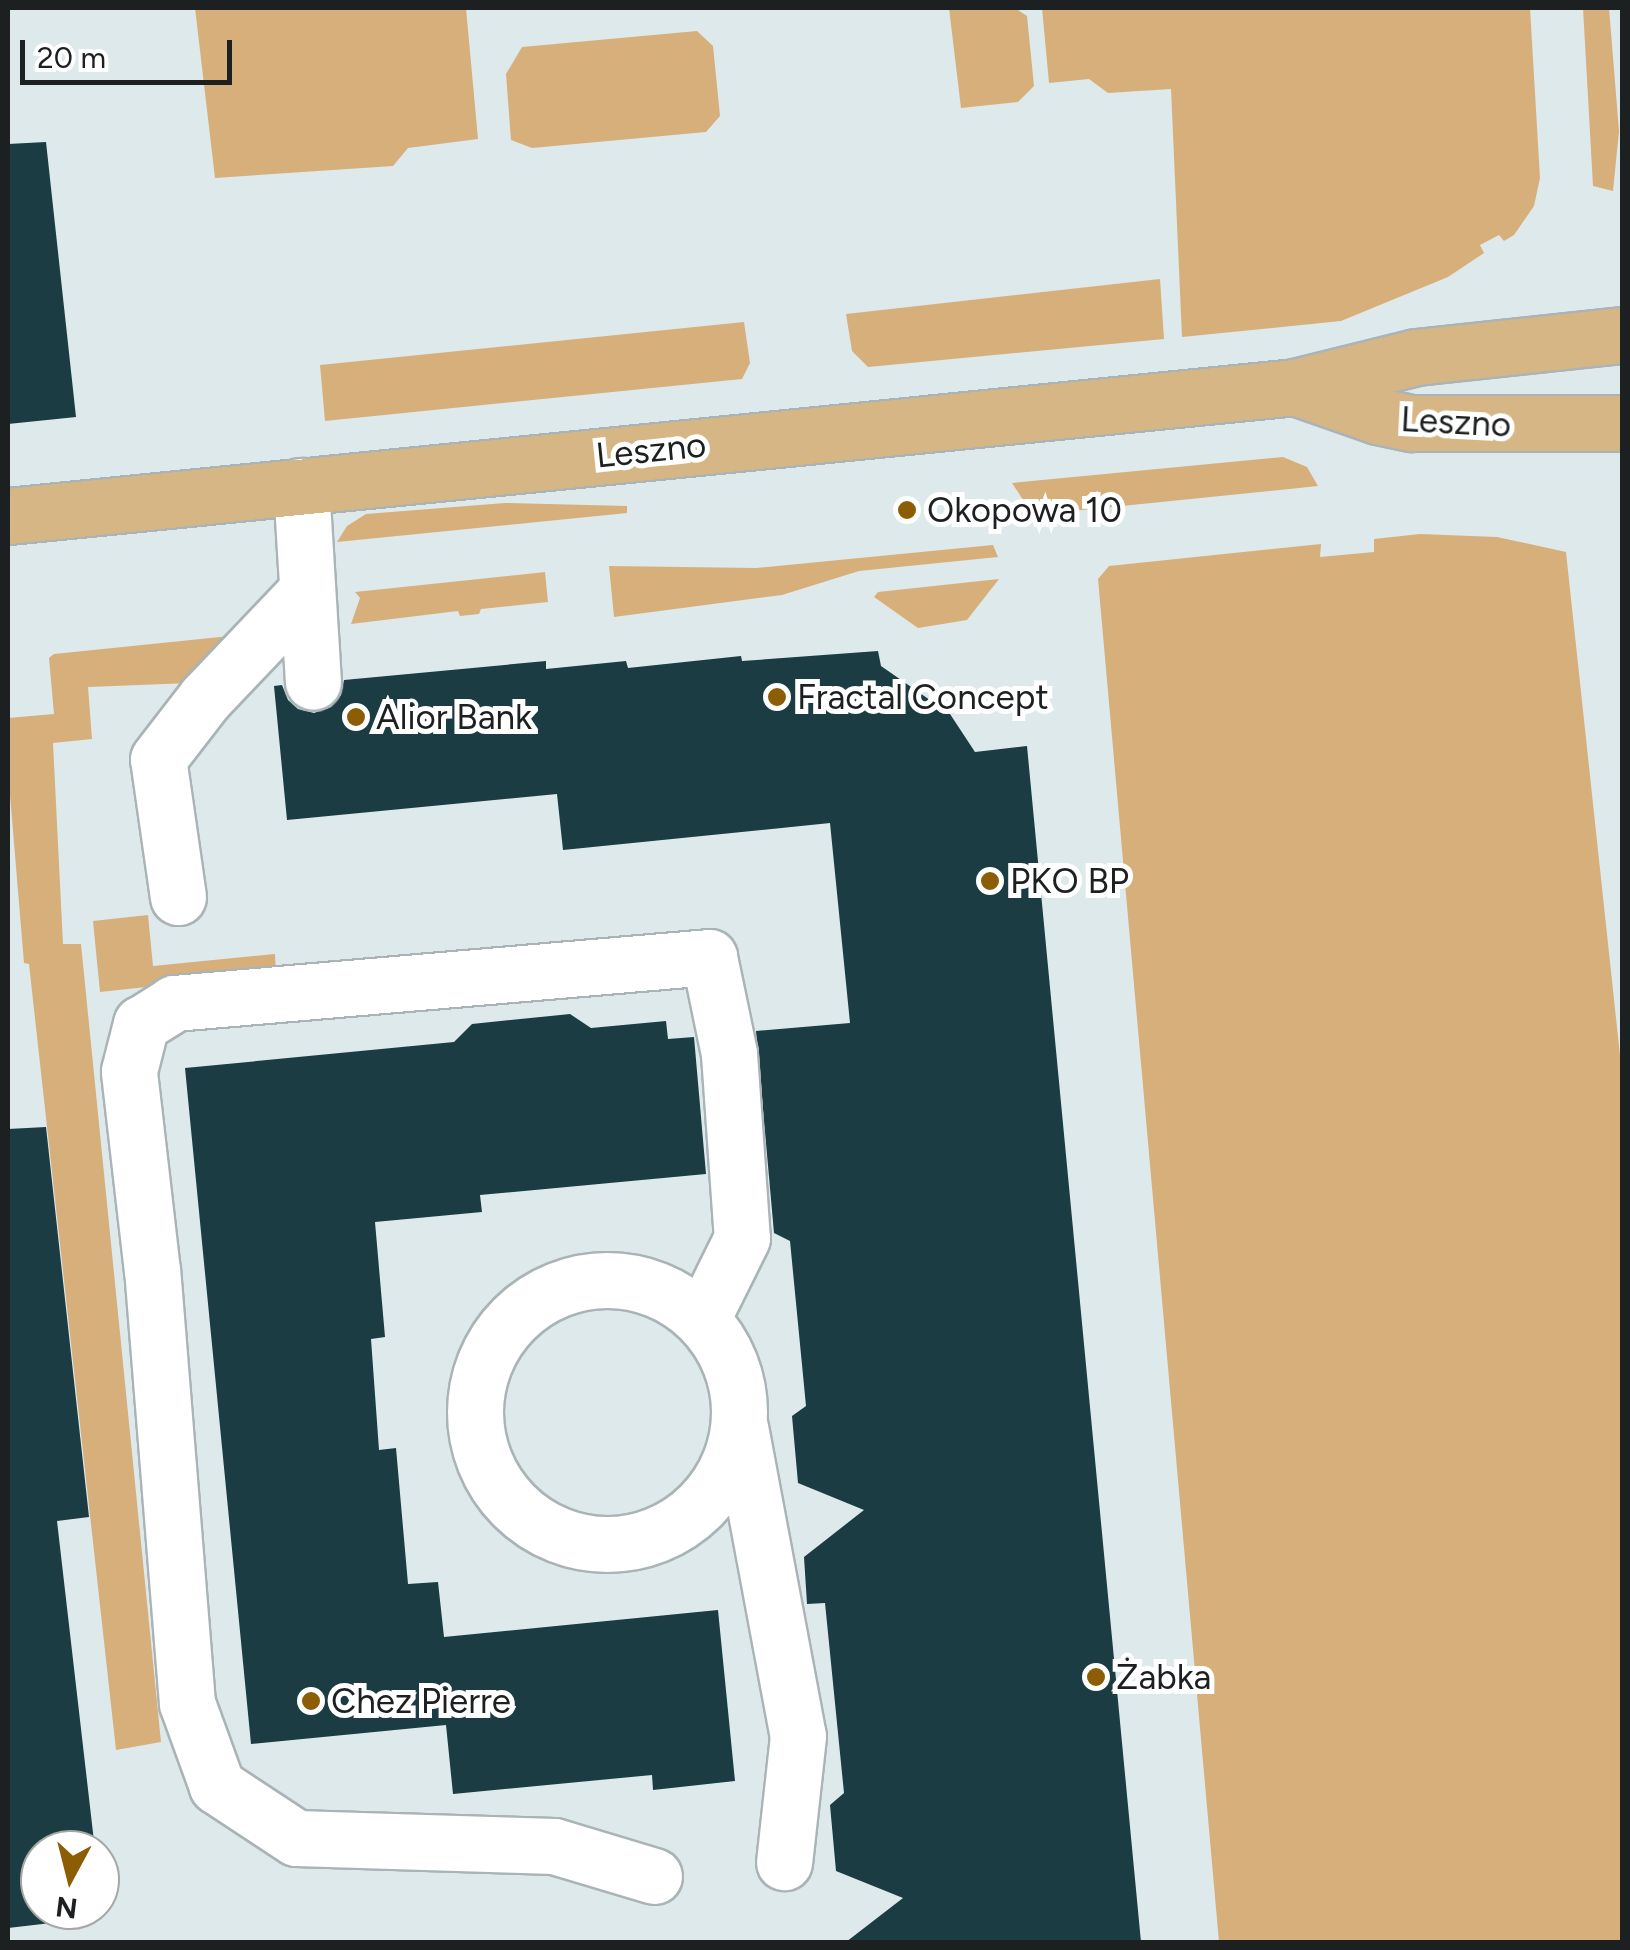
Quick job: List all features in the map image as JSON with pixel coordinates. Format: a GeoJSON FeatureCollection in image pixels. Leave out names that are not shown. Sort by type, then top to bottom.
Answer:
{"type":"FeatureCollection","features":[{"type":"Feature","properties":{"kind":"main road","name":"Leszno"},"geometry":{"type":"LineString","coordinates":[[8,516],[1295,387],[1416,357],[1622,335]]}},
{"type":"Feature","properties":{"kind":"main road","name":"Leszno"},"geometry":{"type":"LineString","coordinates":[[1295,387],[1378,416],[1412,423],[1622,423]]}},
{"type":"Feature","properties":{"kind":"lane"},"geometry":{"type":"LineString","coordinates":[[301,486],[304,593],[314,682]]}},
{"type":"Feature","properties":{"kind":"lane"},"geometry":{"type":"LineString","coordinates":[[178,898],[158,759],[206,697],[304,593]]}},
{"type":"Feature","properties":{"kind":"lane"},"geometry":{"type":"LineString","coordinates":[[654,1876],[554,1846],[296,1838],[217,1786],[188,1702],[152,1271],[129,1071],[141,1024],[174,1003],[709,957],[729,1054],[742,1238],[702,1319]]}},
{"type":"Feature","properties":{"kind":"lane"},"geometry":{"type":"LineString","coordinates":[[740,1424],[730,1461],[712,1494],[684,1521],[649,1538],[612,1544],[573,1541],[539,1526],[510,1502],[488,1472],[477,1437],[475,1400],[483,1364],[502,1332],[528,1305],[561,1287],[599,1279],[636,1282],[672,1296],[702,1319],[725,1349],[738,1386],[740,1424],[798,1736],[784,1862]]}},
{"type":"Feature","properties":{"kind":"shaded area"},"geometry":{"type":"Polygon","coordinates":[[[195,8],[466,8],[478,139],[408,148],[393,166],[215,178],[195,8]]]}},
{"type":"Feature","properties":{"kind":"shaded area"},"geometry":{"type":"Polygon","coordinates":[[[949,8],[1015,8],[1027,16],[1034,86],[1018,102],[961,108],[949,8]]]}},
{"type":"Feature","properties":{"kind":"shaded area"},"geometry":{"type":"Polygon","coordinates":[[[1042,8],[1530,8],[1540,178],[1534,206],[1514,235],[1504,241],[1499,235],[1480,245],[1484,253],[1448,277],[1341,321],[1182,337],[1171,89],[1108,93],[1089,79],[1049,83],[1042,8]]]}},
{"type":"Feature","properties":{"kind":"shaded area"},"geometry":{"type":"Polygon","coordinates":[[[1583,8],[1609,8],[1619,131],[1613,191],[1593,186],[1583,8]]]}},
{"type":"Feature","properties":{"kind":"shaded area"},"geometry":{"type":"Polygon","coordinates":[[[697,31],[713,46],[720,116],[706,132],[532,148],[511,140],[506,74],[522,47],[697,31]]]}},
{"type":"Feature","properties":{"kind":"shaded area"},"geometry":{"type":"Polygon","coordinates":[[[1160,279],[1164,339],[868,367],[852,351],[846,314],[1160,279]]]}},
{"type":"Feature","properties":{"kind":"shaded area"},"geometry":{"type":"Polygon","coordinates":[[[744,322],[750,363],[742,379],[325,421],[320,365],[744,322]]]}},
{"type":"Feature","properties":{"kind":"shaded area"},"geometry":{"type":"Polygon","coordinates":[[[1283,457],[1307,467],[1318,486],[1033,515],[1012,483],[1283,457]]]}},
{"type":"Feature","properties":{"kind":"shaded area"},"geometry":{"type":"Polygon","coordinates":[[[505,503],[627,506],[627,513],[337,542],[347,526],[366,514],[505,503]]]}},
{"type":"Feature","properties":{"kind":"shaded area"},"geometry":{"type":"Polygon","coordinates":[[[1420,534],[1497,537],[1566,552],[1622,1074],[1622,1942],[1219,1942],[1098,579],[1109,566],[1321,544],[1320,557],[1374,552],[1374,539],[1420,534]]]}},
{"type":"Feature","properties":{"kind":"shaded area"},"geometry":{"type":"Polygon","coordinates":[[[993,545],[998,557],[859,571],[782,595],[614,617],[609,566],[756,568],[993,545]]]}},
{"type":"Feature","properties":{"kind":"shaded area"},"geometry":{"type":"Polygon","coordinates":[[[545,572],[548,602],[481,609],[479,614],[460,616],[458,611],[351,624],[360,598],[355,592],[545,572]]]}},
{"type":"Feature","properties":{"kind":"shaded area"},"geometry":{"type":"Polygon","coordinates":[[[999,579],[967,620],[918,628],[874,597],[878,592],[999,579]]]}},
{"type":"Feature","properties":{"kind":"shaded area"},"geometry":{"type":"Polygon","coordinates":[[[230,636],[190,683],[88,687],[92,739],[53,743],[63,944],[81,944],[161,1742],[116,1750],[29,964],[24,963],[8,771],[8,718],[54,714],[49,658],[54,654],[230,636]]]}},
{"type":"Feature","properties":{"kind":"shaded area"},"geometry":{"type":"Polygon","coordinates":[[[148,915],[153,966],[275,954],[276,973],[100,992],[93,921],[148,915]]]}},
{"type":"Feature","properties":{"kind":"building"},"geometry":{"type":"Polygon","coordinates":[[[46,142],[76,417],[8,424],[8,144],[46,142]]]}},
{"type":"Feature","properties":{"kind":"building"},"geometry":{"type":"Polygon","coordinates":[[[878,651],[881,666],[950,714],[975,752],[1027,746],[1141,1942],[846,1942],[903,1898],[836,1871],[830,1805],[844,1793],[825,1603],[807,1604],[804,1557],[864,1510],[798,1483],[792,1416],[806,1406],[790,1241],[774,1233],[756,1031],[850,1023],[830,823],[563,850],[557,794],[287,820],[274,686],[282,685],[288,700],[298,709],[314,713],[331,707],[341,695],[344,680],[546,661],[546,669],[626,661],[628,668],[741,656],[742,661],[878,651]]]}},
{"type":"Feature","properties":{"kind":"building"},"geometry":{"type":"Polygon","coordinates":[[[570,1014],[591,1028],[666,1021],[668,1039],[694,1037],[706,1174],[480,1195],[482,1212],[375,1222],[385,1337],[371,1339],[379,1450],[396,1448],[408,1584],[438,1582],[444,1637],[718,1610],[735,1781],[653,1790],[652,1775],[453,1794],[446,1725],[251,1744],[185,1068],[454,1042],[472,1024],[570,1014]]]}},
{"type":"Feature","properties":{"kind":"building"},"geometry":{"type":"Polygon","coordinates":[[[46,1127],[89,1517],[57,1521],[93,1830],[20,1830],[20,1927],[8,1928],[8,1129],[46,1127]]]}},
{"type":"Feature","properties":{"kind":"place","name":"Okopowa 10"},"geometry":{"type":"Point","coordinates":[907,510]}},
{"type":"Feature","properties":{"kind":"place","name":"Fractal Concept"},"geometry":{"type":"Point","coordinates":[777,697]}},
{"type":"Feature","properties":{"kind":"place","name":"Alior Bank"},"geometry":{"type":"Point","coordinates":[356,717]}},
{"type":"Feature","properties":{"kind":"place","name":"PKO BP"},"geometry":{"type":"Point","coordinates":[990,881]}},
{"type":"Feature","properties":{"kind":"place","name":"Żabka"},"geometry":{"type":"Point","coordinates":[1096,1677]}},
{"type":"Feature","properties":{"kind":"place","name":"Chez Pierre"},"geometry":{"type":"Point","coordinates":[311,1701]}}]}
